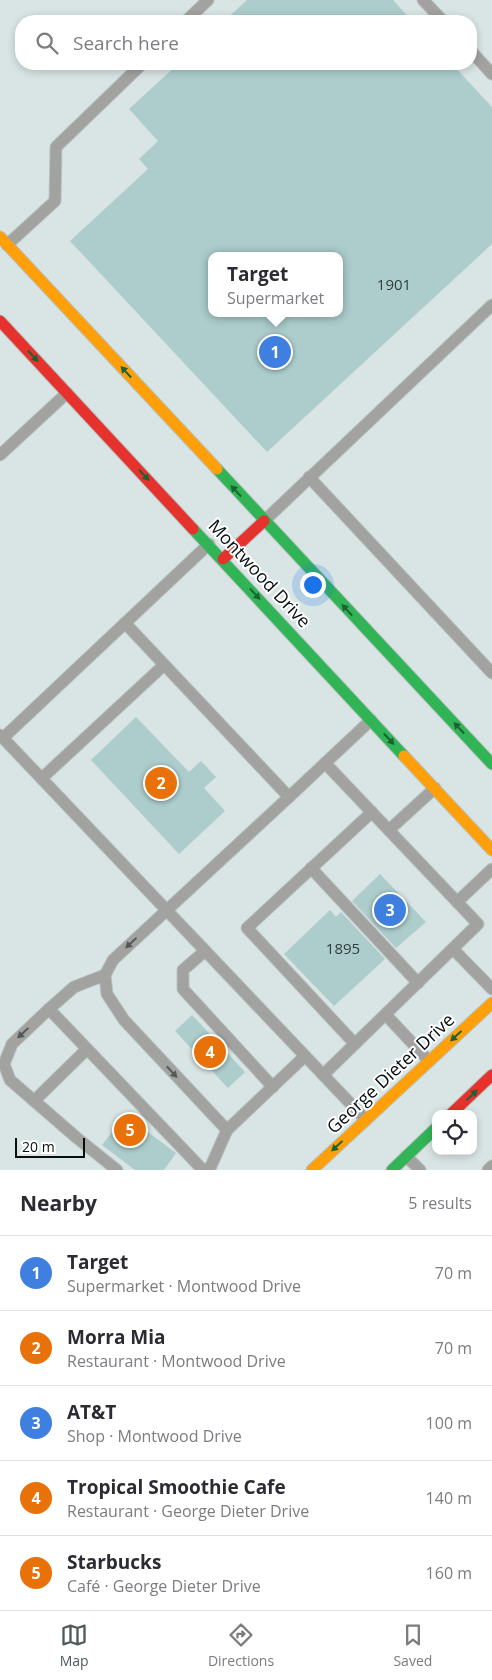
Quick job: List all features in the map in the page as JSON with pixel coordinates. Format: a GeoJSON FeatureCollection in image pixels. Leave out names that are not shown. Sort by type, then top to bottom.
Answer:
{"type":"FeatureCollection","features":[{"type":"Feature","properties":{"kind":"main road"},"geometry":{"type":"LineString","coordinates":[[4,241],[492,764]]}},
{"type":"Feature","properties":{"kind":"main road","name":"Montwood Drive"},"geometry":{"type":"LineString","coordinates":[[0,321],[492,850]]}},
{"type":"Feature","properties":{"kind":"main road"},"geometry":{"type":"LineString","coordinates":[[223,559],[264,520]]}},
{"type":"Feature","properties":{"kind":"main road","name":"George Dieter Drive"},"geometry":{"type":"LineString","coordinates":[[312,1170],[492,1003]]}},
{"type":"Feature","properties":{"kind":"main road"},"geometry":{"type":"LineString","coordinates":[[455,1110],[492,1075]]}},
{"type":"Feature","properties":{"kind":"main road"},"geometry":{"type":"LineString","coordinates":[[392,1170],[432,1132]]}},
{"type":"Feature","properties":{"kind":"lane"},"geometry":{"type":"LineString","coordinates":[[192,15],[208,0]]}},
{"type":"Feature","properties":{"kind":"lane"},"geometry":{"type":"LineString","coordinates":[[423,0],[437,15]]}},
{"type":"Feature","properties":{"kind":"lane"},"geometry":{"type":"LineString","coordinates":[[477,58],[492,74]]}},
{"type":"Feature","properties":{"kind":"lane"},"geometry":{"type":"LineString","coordinates":[[4,241],[54,201],[56,147],[136,70]]}},
{"type":"Feature","properties":{"kind":"lane"},"geometry":{"type":"LineString","coordinates":[[264,520],[492,305]]}},
{"type":"Feature","properties":{"kind":"lane"},"geometry":{"type":"LineString","coordinates":[[0,455],[67,393]]}},
{"type":"Feature","properties":{"kind":"lane"},"geometry":{"type":"LineString","coordinates":[[309,478],[492,673]]}},
{"type":"Feature","properties":{"kind":"lane"},"geometry":{"type":"LineString","coordinates":[[209,544],[2,737],[366,1120]]}},
{"type":"Feature","properties":{"kind":"lane"},"geometry":{"type":"LineString","coordinates":[[125,623],[289,797]]}},
{"type":"Feature","properties":{"kind":"lane"},"geometry":{"type":"LineString","coordinates":[[42,778],[164,665]]}},
{"type":"Feature","properties":{"kind":"lane"},"geometry":{"type":"LineString","coordinates":[[227,1130],[124,1020],[107,994],[104,976],[113,960],[371,720]]}},
{"type":"Feature","properties":{"kind":"lane"},"geometry":{"type":"LineString","coordinates":[[323,1075],[478,924],[325,763]]}},
{"type":"Feature","properties":{"kind":"lane"},"geometry":{"type":"LineString","coordinates":[[389,830],[435,788]]}},
{"type":"Feature","properties":{"kind":"lane"},"geometry":{"type":"LineString","coordinates":[[355,1044],[247,928],[372,812]]}},
{"type":"Feature","properties":{"kind":"lane"},"geometry":{"type":"LineString","coordinates":[[311,868],[418,983]]}},
{"type":"Feature","properties":{"kind":"lane"},"geometry":{"type":"LineString","coordinates":[[457,902],[492,869]]}},
{"type":"Feature","properties":{"kind":"lane"},"geometry":{"type":"LineString","coordinates":[[453,949],[492,989]]}},
{"type":"Feature","properties":{"kind":"lane"},"geometry":{"type":"LineString","coordinates":[[205,951],[184,970],[183,990],[273,1087]]}},
{"type":"Feature","properties":{"kind":"lane"},"geometry":{"type":"LineString","coordinates":[[104,976],[74,987],[12,1044],[4,1064],[10,1080],[77,1138],[118,1170]]}},
{"type":"Feature","properties":{"kind":"lane"},"geometry":{"type":"LineString","coordinates":[[49,1009],[205,1170],[211,1166],[227,1130],[306,1056]]}},
{"type":"Feature","properties":{"kind":"lane"},"geometry":{"type":"LineString","coordinates":[[386,1015],[429,1061]]}},
{"type":"Feature","properties":{"kind":"lane"},"geometry":{"type":"LineString","coordinates":[[34,1101],[87,1049]]}},
{"type":"Feature","properties":{"kind":"lane"},"geometry":{"type":"LineString","coordinates":[[406,1156],[420,1170]]}},
{"type":"Feature","properties":{"kind":"lane"},"geometry":{"type":"LineString","coordinates":[[488,1170],[492,1166]]}},
{"type":"Feature","properties":{"kind":"building"},"geometry":{"type":"Polygon","coordinates":[[[247,0],[393,0],[407,15],[231,15],[247,0]]]}},
{"type":"Feature","properties":{"kind":"building"},"geometry":{"type":"Polygon","coordinates":[[[171,70],[458,70],[492,107],[492,244],[267,452],[70,241],[148,169],[139,159],[158,141],[129,109],[171,70]]]}},
{"type":"Feature","properties":{"kind":"building"},"geometry":{"type":"Polygon","coordinates":[[[136,717],[189,772],[201,761],[216,777],[204,788],[225,811],[179,854],[91,760],[136,717]]]}},
{"type":"Feature","properties":{"kind":"building"},"geometry":{"type":"Polygon","coordinates":[[[380,874],[426,922],[396,948],[352,901],[380,874]]]}},
{"type":"Feature","properties":{"kind":"building"},"geometry":{"type":"Polygon","coordinates":[[[330,910],[336,917],[341,912],[385,959],[334,1006],[284,954],[330,910]]]}},
{"type":"Feature","properties":{"kind":"building"},"geometry":{"type":"Polygon","coordinates":[[[192,1015],[245,1072],[228,1088],[175,1031],[192,1015]]]}},
{"type":"Feature","properties":{"kind":"building"},"geometry":{"type":"Polygon","coordinates":[[[125,1115],[176,1153],[164,1170],[135,1170],[102,1145],[125,1115]]]}},
{"type":"Feature","properties":{"kind":"traffic: fast"},"geometry":{"type":"LineString","coordinates":[[217,469],[492,764]]}},
{"type":"Feature","properties":{"kind":"traffic: fast"},"geometry":{"type":"LineString","coordinates":[[193,529],[404,756]]}},
{"type":"Feature","properties":{"kind":"traffic: fast"},"geometry":{"type":"LineString","coordinates":[[392,1170],[432,1132]]}},
{"type":"Feature","properties":{"kind":"traffic: slow"},"geometry":{"type":"LineString","coordinates":[[0,237],[217,469]]}},
{"type":"Feature","properties":{"kind":"traffic: slow"},"geometry":{"type":"LineString","coordinates":[[404,756],[492,850]]}},
{"type":"Feature","properties":{"kind":"traffic: slow"},"geometry":{"type":"LineString","coordinates":[[312,1170],[492,1003]]}},
{"type":"Feature","properties":{"kind":"traffic: jam"},"geometry":{"type":"LineString","coordinates":[[0,321],[193,529]]}},
{"type":"Feature","properties":{"kind":"traffic: jam"},"geometry":{"type":"LineString","coordinates":[[223,559],[264,521]]}},
{"type":"Feature","properties":{"kind":"traffic: jam"},"geometry":{"type":"LineString","coordinates":[[455,1110],[492,1075]]}},
{"type":"Feature","properties":{"kind":"place","name":"Target"},"geometry":{"type":"Point","coordinates":[275,352]}},
{"type":"Feature","properties":{"kind":"place","name":"Morra Mia"},"geometry":{"type":"Point","coordinates":[161,783]}},
{"type":"Feature","properties":{"kind":"place","name":"AT&T"},"geometry":{"type":"Point","coordinates":[390,910]}},
{"type":"Feature","properties":{"kind":"place","name":"Tropical Smoothie Cafe"},"geometry":{"type":"Point","coordinates":[210,1052]}},
{"type":"Feature","properties":{"kind":"place","name":"Starbucks"},"geometry":{"type":"Point","coordinates":[130,1130]}}]}
